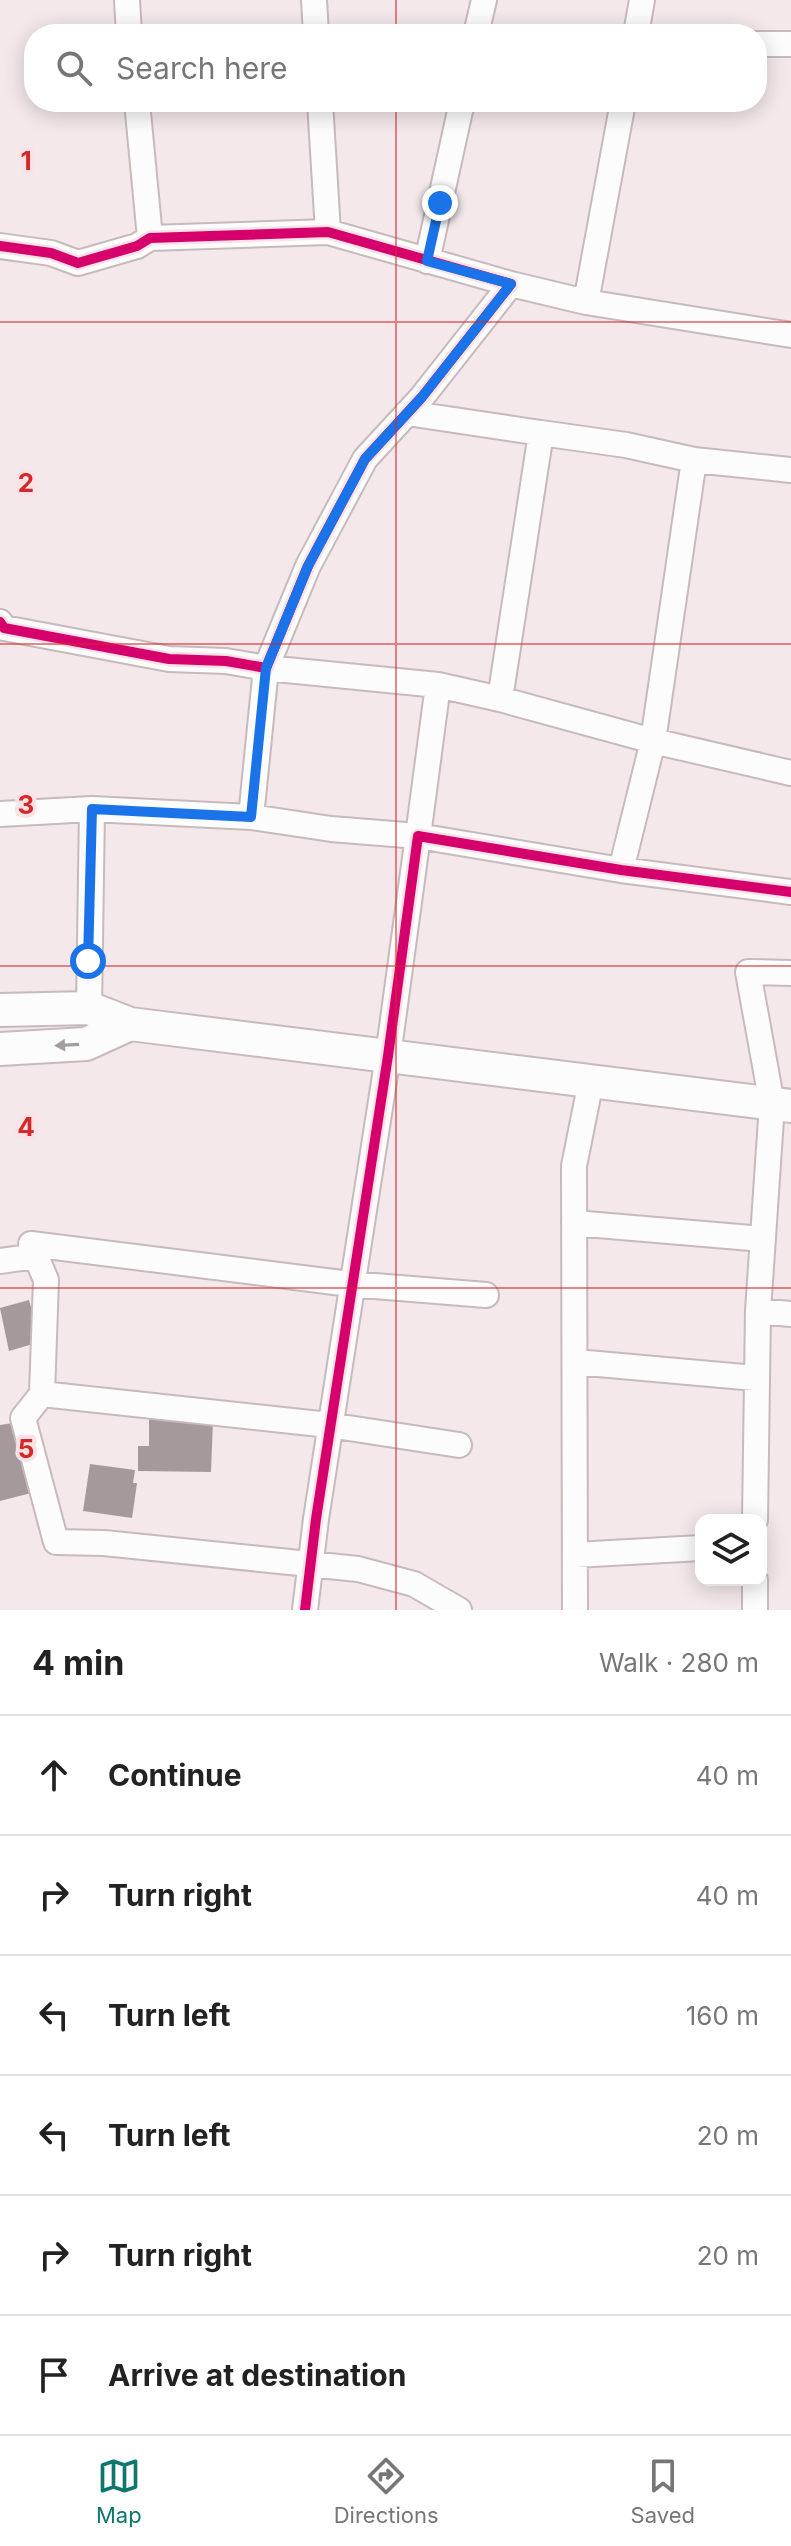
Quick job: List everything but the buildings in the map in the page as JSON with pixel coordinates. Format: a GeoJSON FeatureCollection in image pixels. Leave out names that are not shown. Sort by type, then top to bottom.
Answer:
{"type":"FeatureCollection","features":[{"type":"Feature","properties":{"kind":"main road"},"geometry":{"type":"LineString","coordinates":[[0,1010],[89,1008],[130,1024],[782,1105]]}},
{"type":"Feature","properties":{"kind":"main road"},"geometry":{"type":"LineString","coordinates":[[0,1049],[86,1044],[130,1024]]}},
{"type":"Feature","properties":{"kind":"street"},"geometry":{"type":"LineString","coordinates":[[127,0],[128,24]]}},
{"type":"Feature","properties":{"kind":"street"},"geometry":{"type":"LineString","coordinates":[[314,0],[315,24]]}},
{"type":"Feature","properties":{"kind":"street"},"geometry":{"type":"LineString","coordinates":[[478,24],[484,0]]}},
{"type":"Feature","properties":{"kind":"street"},"geometry":{"type":"LineString","coordinates":[[638,24],[642,0]]}},
{"type":"Feature","properties":{"kind":"street"},"geometry":{"type":"LineString","coordinates":[[767,44],[791,44]]}},
{"type":"Feature","properties":{"kind":"street"},"geometry":{"type":"LineString","coordinates":[[138,112],[150,238]]}},
{"type":"Feature","properties":{"kind":"street"},"geometry":{"type":"LineString","coordinates":[[321,112],[328,232]]}},
{"type":"Feature","properties":{"kind":"street"},"geometry":{"type":"LineString","coordinates":[[427,261],[460,112]]}},
{"type":"Feature","properties":{"kind":"street"},"geometry":{"type":"LineString","coordinates":[[586,302],[621,112]]}},
{"type":"Feature","properties":{"kind":"street"},"geometry":{"type":"LineString","coordinates":[[0,246],[51,253],[78,263],[137,246],[150,238],[328,232],[586,302],[791,335]]}},
{"type":"Feature","properties":{"kind":"street"},"geometry":{"type":"LineString","coordinates":[[251,817],[266,668],[308,566],[365,459],[467,343],[511,284]]}},
{"type":"Feature","properties":{"kind":"street"},"geometry":{"type":"LineString","coordinates":[[407,413],[626,445],[694,460],[791,470]]}},
{"type":"Feature","properties":{"kind":"street"},"geometry":{"type":"LineString","coordinates":[[500,699],[541,433]]}},
{"type":"Feature","properties":{"kind":"street"},"geometry":{"type":"LineString","coordinates":[[621,870],[653,741],[694,460]]}},
{"type":"Feature","properties":{"kind":"street"},"geometry":{"type":"LineString","coordinates":[[0,622],[4,628],[169,659],[226,661],[266,668],[438,685],[791,773]]}},
{"type":"Feature","properties":{"kind":"street"},"geometry":{"type":"LineString","coordinates":[[305,1610],[350,1284],[388,1056],[438,685]]}},
{"type":"Feature","properties":{"kind":"street"},"geometry":{"type":"LineString","coordinates":[[89,1008],[92,809]]}},
{"type":"Feature","properties":{"kind":"street"},"geometry":{"type":"LineString","coordinates":[[0,814],[92,809],[251,817],[331,829],[418,836],[621,870],[791,892]]}},
{"type":"Feature","properties":{"kind":"street"},"geometry":{"type":"LineString","coordinates":[[755,1514],[758,1311],[763,1239],[782,1105],[748,972],[791,973]]}},
{"type":"Feature","properties":{"kind":"street"},"geometry":{"type":"LineString","coordinates":[[575,1610],[574,1166],[591,1081]]}},
{"type":"Feature","properties":{"kind":"street"},"geometry":{"type":"LineString","coordinates":[[574,1223],[763,1239]]}},
{"type":"Feature","properties":{"kind":"street"},"geometry":{"type":"LineString","coordinates":[[459,1610],[414,1584],[358,1569],[104,1543],[56,1542],[23,1418],[42,1394],[46,1280],[31,1244],[350,1284],[486,1295]]}},
{"type":"Feature","properties":{"kind":"street"},"geometry":{"type":"LineString","coordinates":[[0,1261],[36,1256]]}},
{"type":"Feature","properties":{"kind":"street"},"geometry":{"type":"LineString","coordinates":[[758,1311],[791,1314]]}},
{"type":"Feature","properties":{"kind":"street"},"geometry":{"type":"LineString","coordinates":[[576,1362],[755,1378]]}},
{"type":"Feature","properties":{"kind":"street"},"geometry":{"type":"LineString","coordinates":[[42,1394],[329,1425],[459,1445]]}},
{"type":"Feature","properties":{"kind":"street"},"geometry":{"type":"LineString","coordinates":[[575,1555],[695,1548]]}},
{"type":"Feature","properties":{"kind":"street"},"geometry":{"type":"LineString","coordinates":[[755,1586],[755,1610]]}},
{"type":"Feature","properties":{"kind":"cycle path"},"geometry":{"type":"LineString","coordinates":[[0,246],[51,253],[78,263],[137,246],[150,238],[328,232],[511,284],[422,397],[365,459],[308,566],[266,668],[226,661],[169,659],[4,628],[0,622]]}},
{"type":"Feature","properties":{"kind":"cycle path"},"geometry":{"type":"LineString","coordinates":[[305,1610],[418,836],[621,870],[791,892]]}},
{"type":"Feature","properties":{"kind":"route"},"geometry":{"type":"LineString","coordinates":[[88,961],[92,809],[251,817],[266,668],[308,566],[365,459],[422,397],[511,284],[427,261],[440,203]]}}]}
